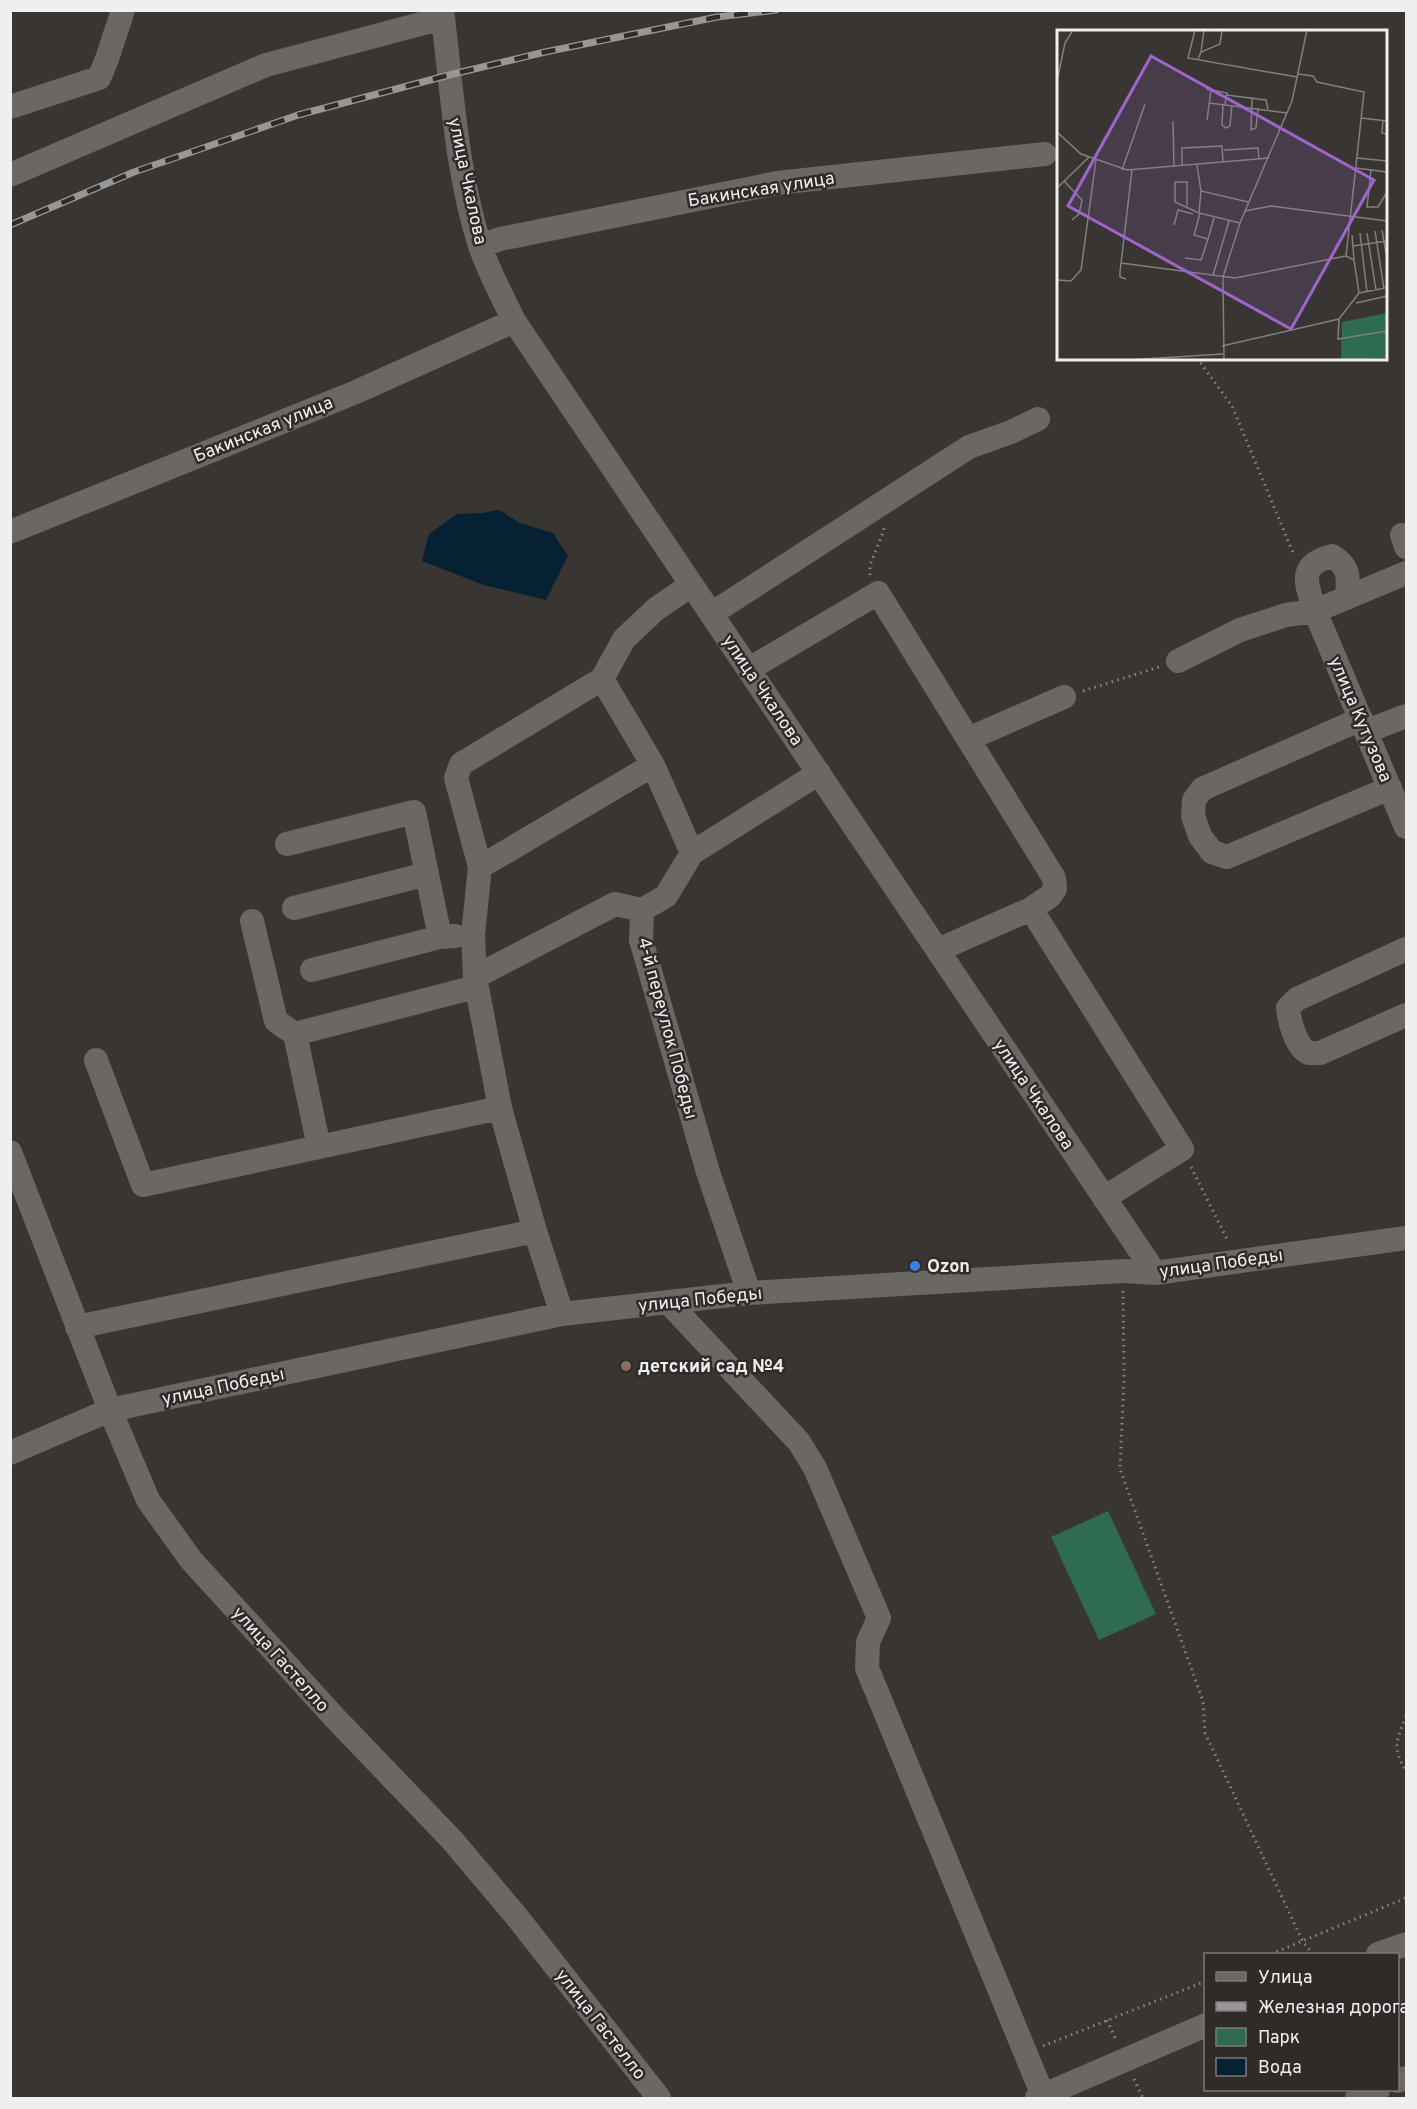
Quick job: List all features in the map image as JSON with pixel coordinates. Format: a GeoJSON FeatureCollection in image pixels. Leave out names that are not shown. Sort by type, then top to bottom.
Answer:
{"type":"FeatureCollection","features":[{"type":"Feature","properties":{"kind":"street"},"geometry":{"type":"LineString","coordinates":[[10,107],[99,78],[108,59],[123,10]]}},
{"type":"Feature","properties":{"kind":"street"},"geometry":{"type":"LineString","coordinates":[[10,175],[266,65],[443,14]]}},
{"type":"Feature","properties":{"kind":"street","name":"улица Чкалова"},"geometry":{"type":"LineString","coordinates":[[443,14],[448,75],[462,166],[480,246],[514,321],[1155,1273]]}},
{"type":"Feature","properties":{"kind":"street","name":"Бакинская улица"},"geometry":{"type":"LineString","coordinates":[[480,246],[500,239],[777,183],[1045,154]]}},
{"type":"Feature","properties":{"kind":"street","name":"Бакинская улица"},"geometry":{"type":"LineString","coordinates":[[10,532],[356,392],[514,321]]}},
{"type":"Feature","properties":{"kind":"street"},"geometry":{"type":"LineString","coordinates":[[711,614],[969,447],[1011,432],[1038,419]]}},
{"type":"Feature","properties":{"kind":"street"},"geometry":{"type":"LineString","coordinates":[[1315,611],[1305,581],[1310,566],[1319,560],[1332,556],[1343,563],[1348,573],[1347,598]]}},
{"type":"Feature","properties":{"kind":"street"},"geometry":{"type":"LineString","coordinates":[[1178,661],[1240,630],[1286,615],[1315,611],[1407,573]]}},
{"type":"Feature","properties":{"kind":"street"},"geometry":{"type":"LineString","coordinates":[[562,1314],[535,1231],[500,1108],[475,982],[473,935],[480,867],[456,778],[461,764],[602,679],[624,639],[657,609],[691,585]]}},
{"type":"Feature","properties":{"kind":"street"},"geometry":{"type":"LineString","coordinates":[[749,669],[878,593],[1054,878],[1054,889],[1050,896],[1031,909],[938,950]]}},
{"type":"Feature","properties":{"kind":"street","name":"улица Кутузова"},"geometry":{"type":"LineString","coordinates":[[1315,611],[1407,827]]}},
{"type":"Feature","properties":{"kind":"street"},"geometry":{"type":"LineString","coordinates":[[602,679],[652,765],[692,853]]}},
{"type":"Feature","properties":{"kind":"street"},"geometry":{"type":"LineString","coordinates":[[968,740],[1064,697]]}},
{"type":"Feature","properties":{"kind":"street"},"geometry":{"type":"LineString","coordinates":[[1390,788],[1227,857],[1212,852],[1200,836],[1193,816],[1194,800],[1202,789],[1364,725],[1407,716]]}},
{"type":"Feature","properties":{"kind":"street"},"geometry":{"type":"LineString","coordinates":[[480,867],[652,765]]}},
{"type":"Feature","properties":{"kind":"street"},"geometry":{"type":"LineString","coordinates":[[295,1034],[475,982],[615,904],[642,910],[666,896],[692,853],[819,773]]}},
{"type":"Feature","properties":{"kind":"street"},"geometry":{"type":"LineString","coordinates":[[287,844],[414,812],[440,937]]}},
{"type":"Feature","properties":{"kind":"street"},"geometry":{"type":"LineString","coordinates":[[294,908],[427,874]]}},
{"type":"Feature","properties":{"kind":"street"},"geometry":{"type":"LineString","coordinates":[[1031,909],[1182,1149],[1104,1198]]}},
{"type":"Feature","properties":{"kind":"street","name":"4-й переулок Победы"},"geometry":{"type":"LineString","coordinates":[[642,910],[641,940],[708,1172],[749,1293]]}},
{"type":"Feature","properties":{"kind":"street"},"geometry":{"type":"LineString","coordinates":[[252,921],[276,1021],[295,1034],[319,1147]]}},
{"type":"Feature","properties":{"kind":"street"},"geometry":{"type":"LineString","coordinates":[[312,970],[440,937],[473,935]]}},
{"type":"Feature","properties":{"kind":"street"},"geometry":{"type":"LineString","coordinates":[[1407,949],[1297,999],[1288,1008],[1289,1022],[1302,1047],[1310,1053],[1320,1053],[1407,1015]]}},
{"type":"Feature","properties":{"kind":"street"},"geometry":{"type":"LineString","coordinates":[[96,1060],[143,1185],[500,1108]]}},
{"type":"Feature","properties":{"kind":"street","name":"улица Гастелло"},"geometry":{"type":"LineString","coordinates":[[10,1152],[77,1327],[148,1500],[191,1560],[335,1718],[452,1840],[517,1917],[659,2098]]}},
{"type":"Feature","properties":{"kind":"street"},"geometry":{"type":"LineString","coordinates":[[77,1327],[535,1231]]}},
{"type":"Feature","properties":{"kind":"street","name":"улица Победы"},"geometry":{"type":"LineString","coordinates":[[10,1453],[110,1410],[562,1314],[749,1293],[1123,1271],[1155,1273],[1407,1238]]}},
{"type":"Feature","properties":{"kind":"street"},"geometry":{"type":"LineString","coordinates":[[669,1303],[799,1442],[815,1468],[879,1618],[868,1642],[867,1668],[1041,2098],[1204,2026]]}},
{"type":"Feature","properties":{"kind":"street"},"geometry":{"type":"LineString","coordinates":[[1381,1953],[1407,1944]]}},
{"type":"Feature","properties":{"kind":"street"},"geometry":{"type":"LineString","coordinates":[[1356,2098],[1375,2091]]}},
{"type":"Feature","properties":{"kind":"path"},"geometry":{"type":"LineString","coordinates":[[1198,360],[1232,406],[1305,581]]}},
{"type":"Feature","properties":{"kind":"path"},"geometry":{"type":"LineString","coordinates":[[878,506],[884,530],[870,565],[870,580],[878,593]]}},
{"type":"Feature","properties":{"kind":"path"},"geometry":{"type":"LineString","coordinates":[[1064,697],[1178,661]]}},
{"type":"Feature","properties":{"kind":"path"},"geometry":{"type":"LineString","coordinates":[[1182,1149],[1239,1262]]}},
{"type":"Feature","properties":{"kind":"path"},"geometry":{"type":"LineString","coordinates":[[1123,1271],[1124,1379],[1120,1469],[1203,1701],[1205,1733],[1303,1942],[1312,1953]]}},
{"type":"Feature","properties":{"kind":"path"},"geometry":{"type":"LineString","coordinates":[[1407,1716],[1396,1743],[1397,1754],[1407,1772]]}},
{"type":"Feature","properties":{"kind":"path"},"geometry":{"type":"LineString","coordinates":[[1274,1953],[1407,1898]]}},
{"type":"Feature","properties":{"kind":"path"},"geometry":{"type":"LineString","coordinates":[[1033,2050],[1204,1982]]}},
{"type":"Feature","properties":{"kind":"green space"},"geometry":{"type":"Polygon","coordinates":[[[1108,1511],[1156,1614],[1099,1640],[1051,1537],[1108,1511]]]}},
{"type":"Feature","properties":{"kind":"water"},"geometry":{"type":"Polygon","coordinates":[[[499,510],[520,523],[553,533],[568,556],[546,600],[484,585],[422,561],[429,534],[457,514],[499,510]]]}},
{"type":"Feature","properties":{"kind":"railway"},"geometry":{"type":"LineString","coordinates":[[10,225],[134,172],[298,115],[545,52],[717,17],[776,10]]}},
{"type":"Feature","properties":{"kind":"place","name":"Ozon"},"geometry":{"type":"Point","coordinates":[915,1266]}},
{"type":"Feature","properties":{"kind":"place","name":"детский сад №4"},"geometry":{"type":"Point","coordinates":[626,1366]}}]}
